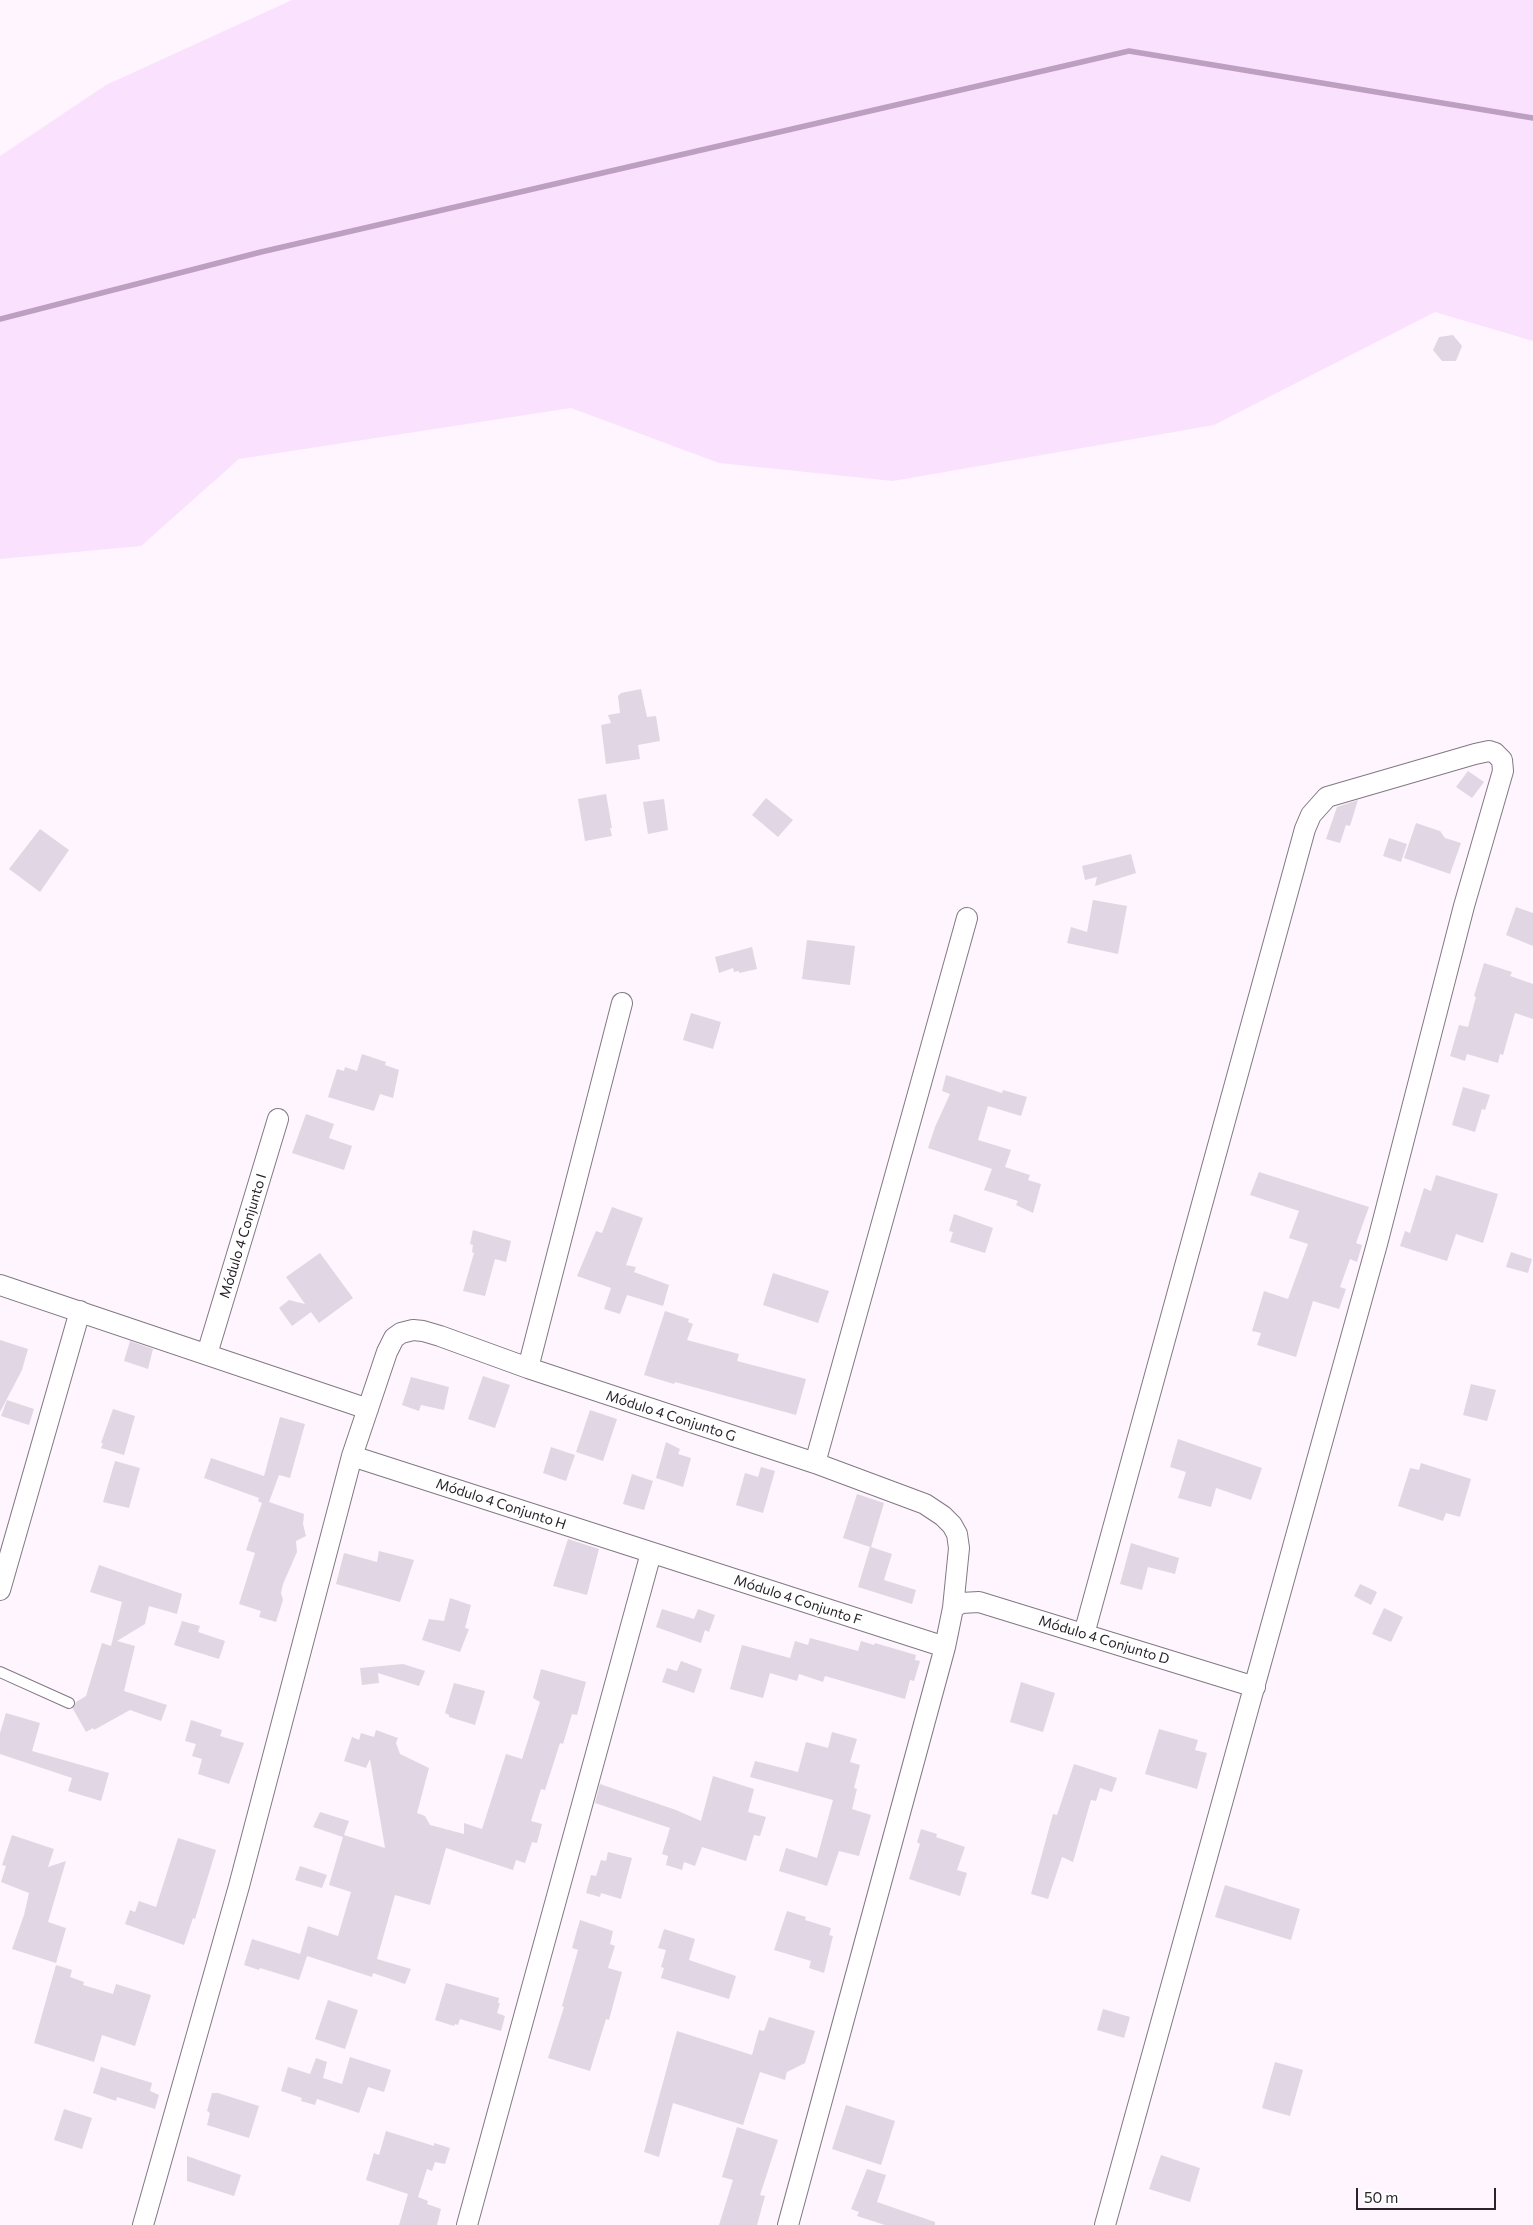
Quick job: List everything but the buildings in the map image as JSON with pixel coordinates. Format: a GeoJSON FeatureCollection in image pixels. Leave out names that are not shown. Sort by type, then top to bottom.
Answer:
{"type":"FeatureCollection","features":[{"type":"Feature","properties":{"kind":"street"},"geometry":{"type":"LineString","coordinates":[[1084,1634],[1305,829],[1311,815],[1328,797],[1489,751],[1495,753],[1502,760],[1503,771],[1464,906],[1377,1244],[1105,2225]]}},
{"type":"Feature","properties":{"kind":"street"},"geometry":{"type":"LineString","coordinates":[[815,1464],[967,918]]}},
{"type":"Feature","properties":{"kind":"street"},"geometry":{"type":"LineString","coordinates":[[143,2225],[241,1876],[352,1456],[387,1352],[394,1338],[401,1333],[413,1330],[423,1331],[528,1368],[622,1003]]}},
{"type":"Feature","properties":{"kind":"street","name":"Módulo 4 Conjunto I"},"geometry":{"type":"LineString","coordinates":[[208,1354],[278,1119]]}},
{"type":"Feature","properties":{"kind":"street"},"geometry":{"type":"LineString","coordinates":[[0,1285],[80,1310],[368,1409]]}},
{"type":"Feature","properties":{"kind":"street"},"geometry":{"type":"LineString","coordinates":[[0,1590],[80,1310]]}},
{"type":"Feature","properties":{"kind":"street","name":"Módulo 4 Conjunto G"},"geometry":{"type":"LineString","coordinates":[[528,1368],[815,1464],[925,1504],[952,1524],[957,1534],[959,1548],[953,1608],[944,1647],[788,2225]]}},
{"type":"Feature","properties":{"kind":"street","name":"Módulo 4 Conjunto H"},"geometry":{"type":"LineString","coordinates":[[352,1456],[651,1552]]}},
{"type":"Feature","properties":{"kind":"street"},"geometry":{"type":"LineString","coordinates":[[467,2225],[651,1552]]}},
{"type":"Feature","properties":{"kind":"street","name":"Módulo 4 Conjunto F"},"geometry":{"type":"LineString","coordinates":[[651,1552],[944,1647]]}},
{"type":"Feature","properties":{"kind":"street","name":"Módulo 4 Conjunto D"},"geometry":{"type":"LineString","coordinates":[[953,1608],[961,1603],[979,1602],[1255,1687]]}},
{"type":"Feature","properties":{"kind":"lane"},"geometry":{"type":"LineString","coordinates":[[0,1672],[69,1703]]}},
{"type":"Feature","properties":{"kind":"shaded area"},"geometry":{"type":"Polygon","coordinates":[[[292,0],[1533,0],[1533,341],[1435,312],[1214,425],[893,481],[719,463],[571,408],[239,459],[141,546],[0,559],[0,156],[106,85],[292,0]]]}},
{"type":"Feature","properties":{"kind":"waterway"},"geometry":{"type":"LineString","coordinates":[[0,319],[261,252],[1129,51],[1533,118]]}}]}
